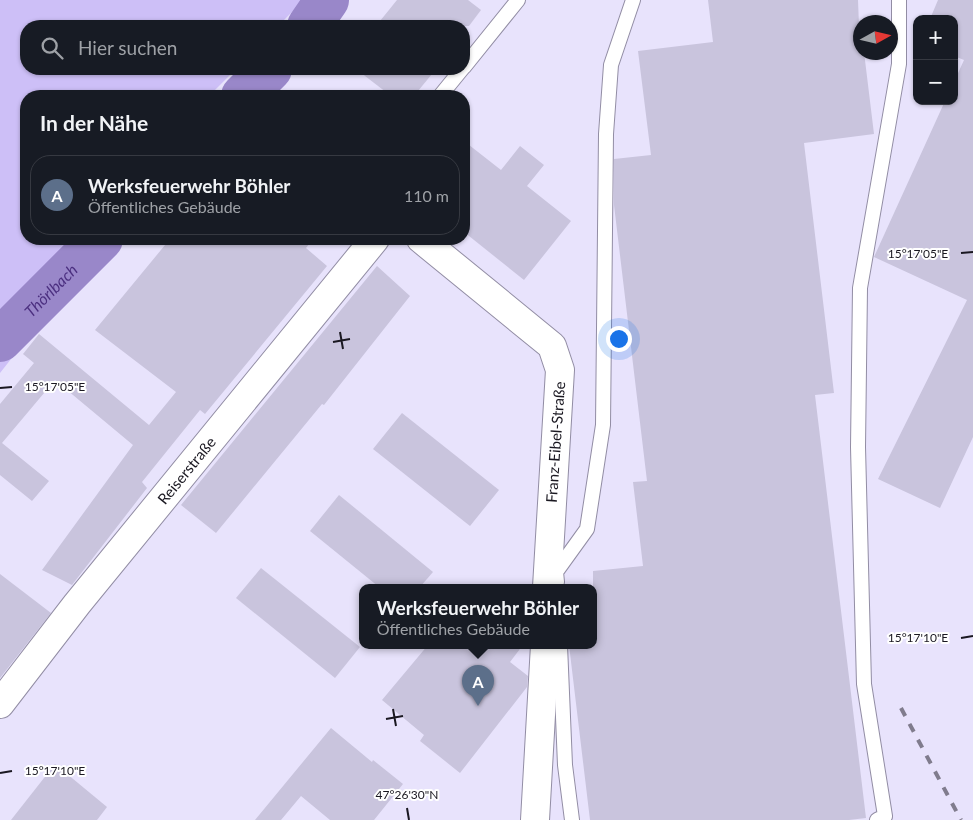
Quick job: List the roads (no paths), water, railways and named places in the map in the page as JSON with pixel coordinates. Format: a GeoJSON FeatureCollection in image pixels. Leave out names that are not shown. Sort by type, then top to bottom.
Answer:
{"type":"FeatureCollection","features":[{"type":"Feature","properties":{"kind":"street","name":"Reiserstraße"},"geometry":{"type":"LineString","coordinates":[[0,704],[83,596],[370,245]]}},
{"type":"Feature","properties":{"kind":"street","name":"Franz-Eibel-Straße"},"geometry":{"type":"LineString","coordinates":[[428,245],[552,346],[560,370],[547,584]]}},
{"type":"Feature","properties":{"kind":"street"},"geometry":{"type":"LineString","coordinates":[[535,820],[545,649]]}},
{"type":"Feature","properties":{"kind":"lane"},"geometry":{"type":"LineString","coordinates":[[470,59],[518,0]]}},
{"type":"Feature","properties":{"kind":"lane"},"geometry":{"type":"LineString","coordinates":[[557,584],[556,572],[588,529],[603,425],[606,134],[611,65],[633,0]]}},
{"type":"Feature","properties":{"kind":"lane"},"geometry":{"type":"LineString","coordinates":[[877,820],[885,816],[864,684],[858,447],[860,288],[899,64],[899,0]]}},
{"type":"Feature","properties":{"kind":"lane"},"geometry":{"type":"LineString","coordinates":[[445,90],[457,75]]}},
{"type":"Feature","properties":{"kind":"lane"},"geometry":{"type":"LineString","coordinates":[[560,649],[565,765],[572,820]]}},
{"type":"Feature","properties":{"kind":"waterway","name":"Thörlbach"},"geometry":{"type":"LineString","coordinates":[[313,20],[327,0]]}},
{"type":"Feature","properties":{"kind":"waterway","name":"Thörlbach"},"geometry":{"type":"LineString","coordinates":[[249,90],[264,75]]}},
{"type":"Feature","properties":{"kind":"waterway","name":"Thörlbach"},"geometry":{"type":"LineString","coordinates":[[0,340],[95,245]]}},
{"type":"Feature","properties":{"kind":"railway"},"geometry":{"type":"LineString","coordinates":[[901,708],[961,820]]}},
{"type":"Feature","properties":{"kind":"place","name":"Werksfeuerwehr Böhler"},"geometry":{"type":"Point","coordinates":[478,706]}}]}
